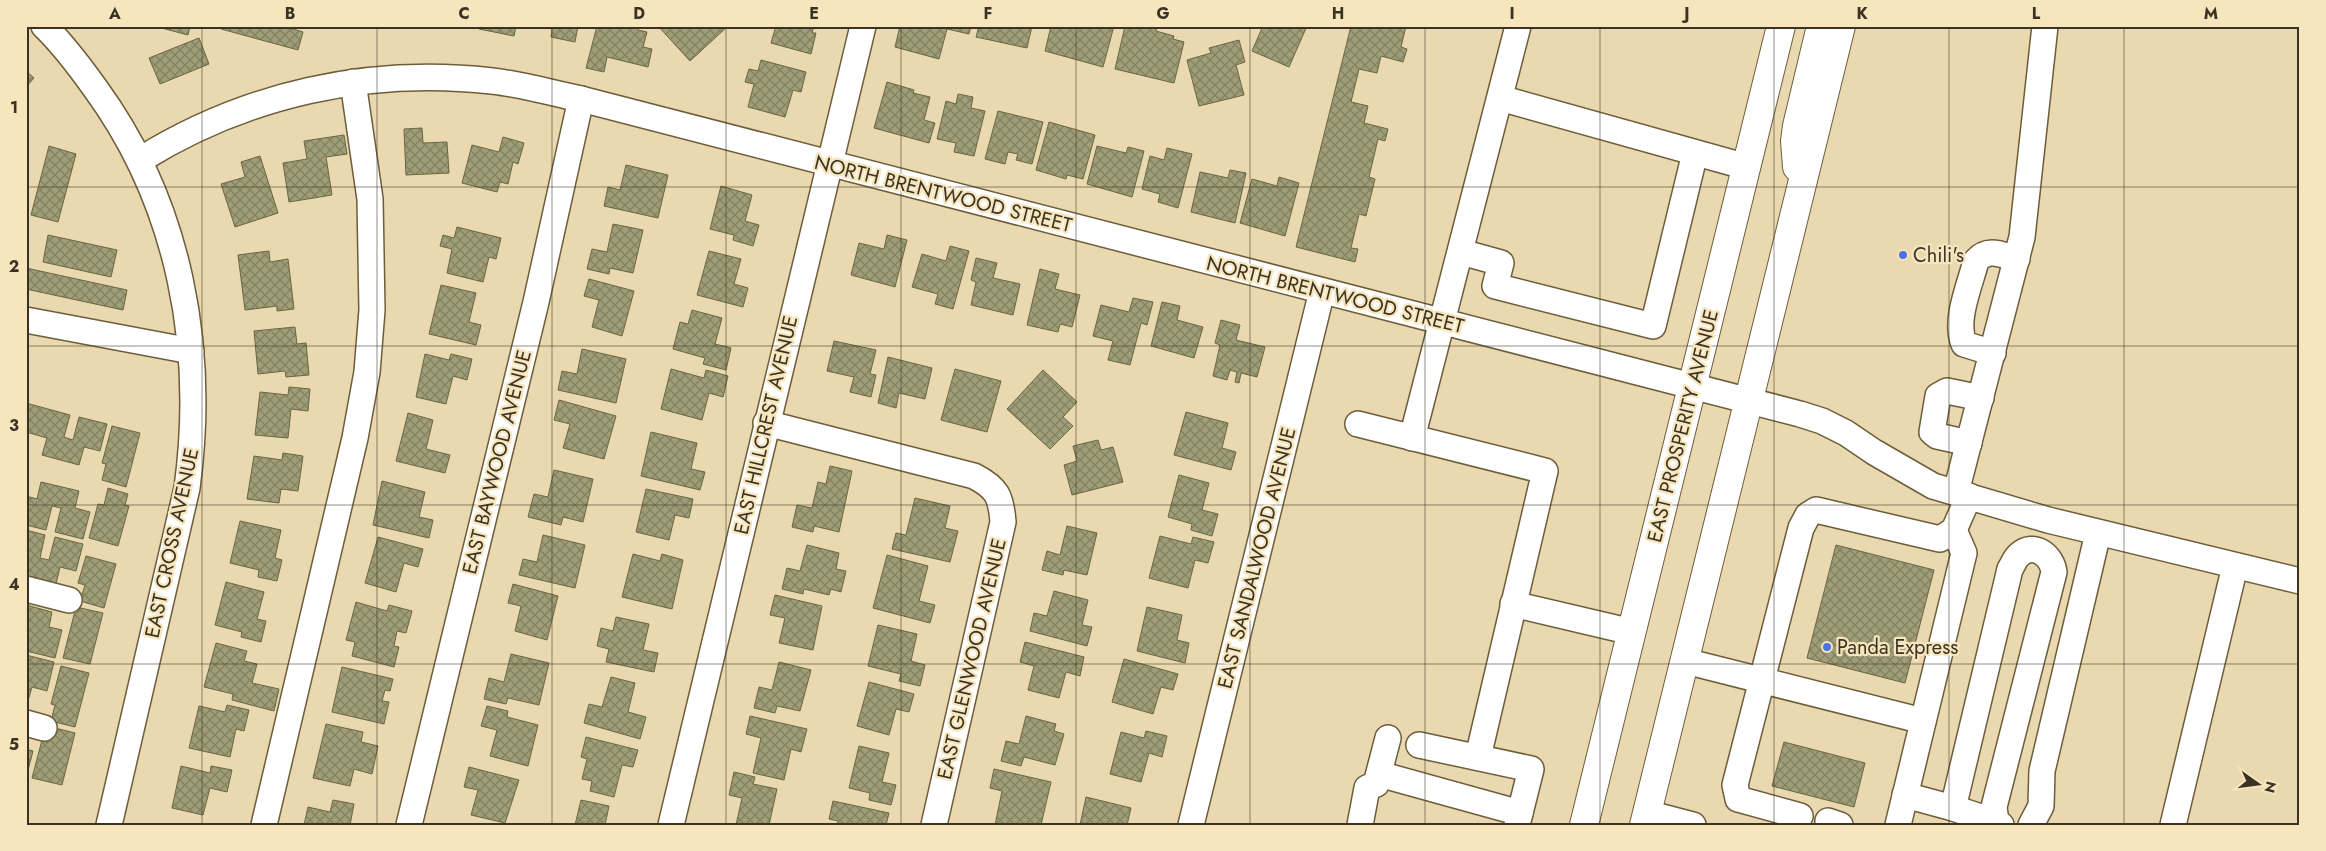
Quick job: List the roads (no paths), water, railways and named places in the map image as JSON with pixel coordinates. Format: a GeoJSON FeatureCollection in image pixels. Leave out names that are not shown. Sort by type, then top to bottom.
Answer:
{"type":"FeatureCollection","features":[{"type":"Feature","properties":{"kind":"main road","name":"EAST PROSPERITY AVENUE"},"geometry":{"type":"LineString","coordinates":[[1584,825],[1781,26]]}},
{"type":"Feature","properties":{"kind":"main road"},"geometry":{"type":"LineString","coordinates":[[1802,188],[1794,141],[1821,26]]}},
{"type":"Feature","properties":{"kind":"main road"},"geometry":{"type":"LineString","coordinates":[[1646,819],[1841,26]]}},
{"type":"Feature","properties":{"kind":"street","name":"EAST CROSS AVENUE"},"geometry":{"type":"LineString","coordinates":[[44,26],[85,74],[117,118],[140,160],[178,264],[191,351],[194,397],[193,442],[187,488],[109,825]]}},
{"type":"Feature","properties":{"kind":"street","name":"EAST HILLCREST AVENUE"},"geometry":{"type":"LineString","coordinates":[[670,825],[863,26]]}},
{"type":"Feature","properties":{"kind":"street"},"geometry":{"type":"LineString","coordinates":[[1412,438],[1518,26]]}},
{"type":"Feature","properties":{"kind":"street"},"geometry":{"type":"LineString","coordinates":[[1898,825],[1964,553],[1954,530],[1963,494],[1969,443],[2022,237],[2045,26]]}},
{"type":"Feature","properties":{"kind":"street","name":"NORTH BRENTWOOD STREET"},"geometry":{"type":"LineString","coordinates":[[140,160],[200,126],[253,104],[301,91],[353,82],[403,77],[452,77],[494,81],[581,99],[828,165],[1750,401],[1822,421],[1846,432],[1906,472],[1933,486],[2098,533],[2300,581]]}},
{"type":"Feature","properties":{"kind":"street"},"geometry":{"type":"LineString","coordinates":[[264,825],[355,438],[367,372],[372,310],[370,199],[353,82]]}},
{"type":"Feature","properties":{"kind":"street"},"geometry":{"type":"LineString","coordinates":[[1500,98],[1746,167]]}},
{"type":"Feature","properties":{"kind":"street","name":"EAST BAYWOOD AVENUE"},"geometry":{"type":"LineString","coordinates":[[409,825],[536,302],[581,99]]}},
{"type":"Feature","properties":{"kind":"street"},"geometry":{"type":"LineString","coordinates":[[1461,252],[1501,263],[1496,286],[1653,326],[1695,153]]}},
{"type":"Feature","properties":{"kind":"street"},"geometry":{"type":"LineString","coordinates":[[1992,353],[1964,344],[1961,336],[1960,324],[1976,261],[1982,254],[1990,252],[2017,259]]}},
{"type":"Feature","properties":{"kind":"street","name":"EAST SANDALWOOD AVENUE"},"geometry":{"type":"LineString","coordinates":[[1191,825],[1322,291]]}},
{"type":"Feature","properties":{"kind":"street"},"geometry":{"type":"LineString","coordinates":[[26,320],[191,351]]}},
{"type":"Feature","properties":{"kind":"street"},"geometry":{"type":"LineString","coordinates":[[1969,443],[1937,436],[1932,432],[1938,396],[1947,391],[1980,398]]}},
{"type":"Feature","properties":{"kind":"street","name":"EAST GLENWOOD AVENUE"},"geometry":{"type":"LineString","coordinates":[[766,423],[974,476],[987,482],[998,493],[1003,522],[934,825]]}},
{"type":"Feature","properties":{"kind":"street"},"geometry":{"type":"LineString","coordinates":[[1358,424],[1545,471],[1478,757]]}},
{"type":"Feature","properties":{"kind":"street"},"geometry":{"type":"LineString","coordinates":[[1800,816],[1738,799],[1734,785],[1801,528],[1808,514],[1816,510],[1940,539],[1954,530]]}},
{"type":"Feature","properties":{"kind":"street"},"geometry":{"type":"LineString","coordinates":[[2031,825],[2041,806],[2042,771],[2098,533]]}},
{"type":"Feature","properties":{"kind":"street"},"geometry":{"type":"LineString","coordinates":[[1953,808],[2010,569],[2019,554],[2033,549],[2046,554],[2053,562],[2054,572],[1994,807],[1999,824]]}},
{"type":"Feature","properties":{"kind":"street"},"geometry":{"type":"LineString","coordinates":[[2173,825],[2235,566]]}},
{"type":"Feature","properties":{"kind":"street"},"geometry":{"type":"LineString","coordinates":[[26,589],[69,600]]}},
{"type":"Feature","properties":{"kind":"street"},"geometry":{"type":"LineString","coordinates":[[1513,604],[1632,632]]}},
{"type":"Feature","properties":{"kind":"street"},"geometry":{"type":"LineString","coordinates":[[1685,660],[1923,721]]}},
{"type":"Feature","properties":{"kind":"street"},"geometry":{"type":"LineString","coordinates":[[1360,825],[1367,788],[1377,779],[1388,738]]}},
{"type":"Feature","properties":{"kind":"street"},"geometry":{"type":"LineString","coordinates":[[1377,779],[1518,819],[1531,768],[1419,745]]}},
{"type":"Feature","properties":{"kind":"street"},"geometry":{"type":"LineString","coordinates":[[1373,825],[1381,788],[1377,779]]}},
{"type":"Feature","properties":{"kind":"street"},"geometry":{"type":"LineString","coordinates":[[1905,795],[1953,808],[1999,824]]}},
{"type":"Feature","properties":{"kind":"street"},"geometry":{"type":"LineString","coordinates":[[1646,819],[1694,825]]}},
{"type":"Feature","properties":{"kind":"place","name":"Chili's"},"geometry":{"type":"Point","coordinates":[1903,255]}},
{"type":"Feature","properties":{"kind":"place","name":"Panda Express"},"geometry":{"type":"Point","coordinates":[1827,647]}}]}
